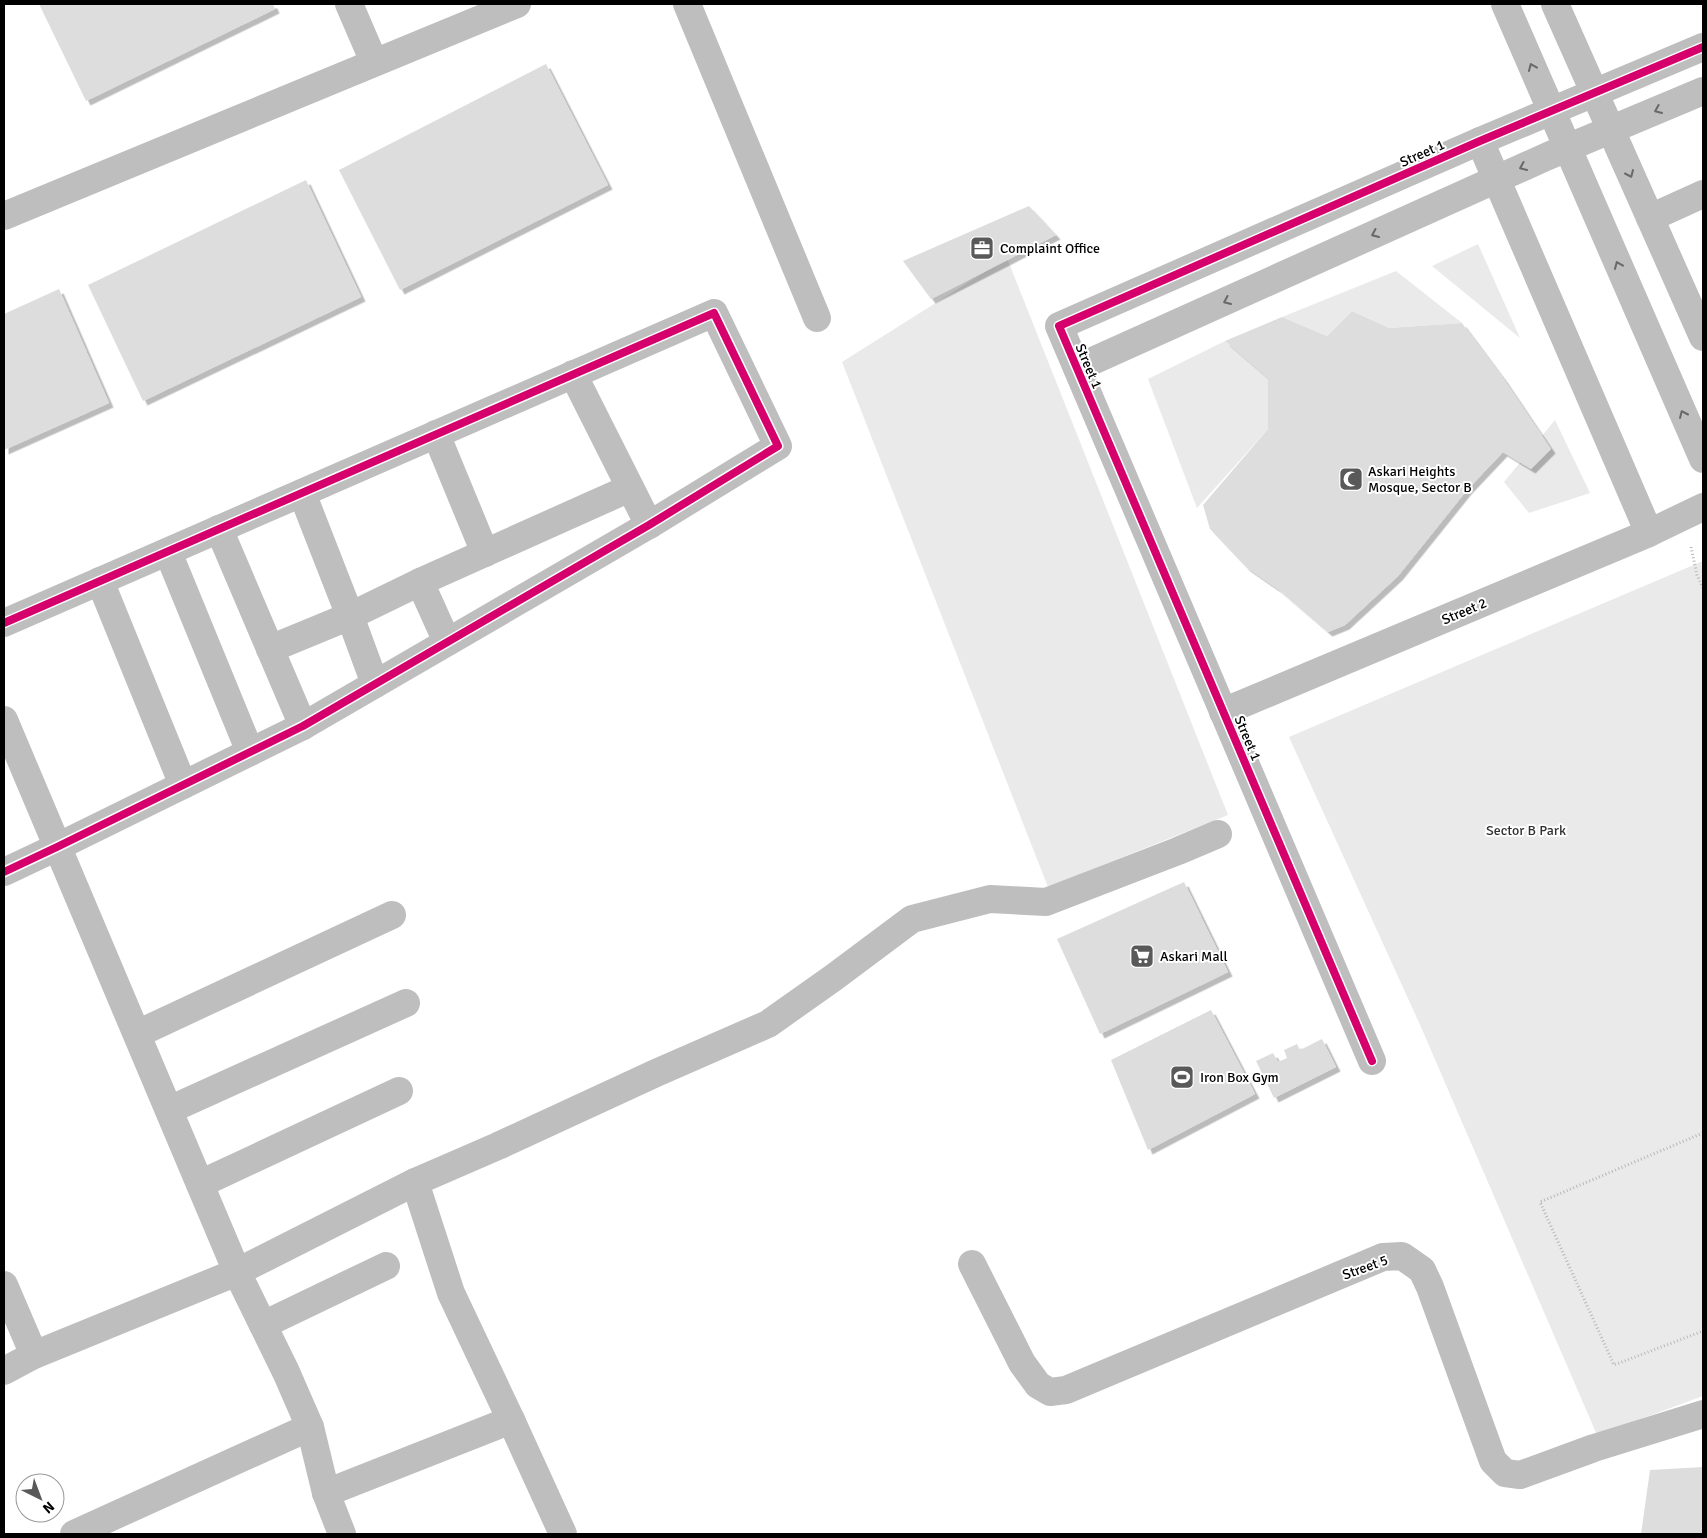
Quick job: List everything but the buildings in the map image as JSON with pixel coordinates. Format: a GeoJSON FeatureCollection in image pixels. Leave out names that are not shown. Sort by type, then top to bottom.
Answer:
{"type":"FeatureCollection","features":[{"type":"Feature","properties":{"kind":"street"},"geometry":{"type":"LineString","coordinates":[[349,4],[374,62]]}},
{"type":"Feature","properties":{"kind":"street"},"geometry":{"type":"LineString","coordinates":[[4,216],[517,4]]}},
{"type":"Feature","properties":{"kind":"street"},"geometry":{"type":"LineString","coordinates":[[687,4],[817,318]]}},
{"type":"Feature","properties":{"kind":"street"},"geometry":{"type":"LineString","coordinates":[[1505,4],[1703,459]]}},
{"type":"Feature","properties":{"kind":"street"},"geometry":{"type":"LineString","coordinates":[[1555,4],[1703,337]]}},
{"type":"Feature","properties":{"kind":"street","name":"Street 1"},"geometry":{"type":"LineString","coordinates":[[1372,1061],[1059,326],[1480,141],[1703,47]]}},
{"type":"Feature","properties":{"kind":"street","name":"Street 1"},"geometry":{"type":"LineString","coordinates":[[1077,368],[1497,179],[1610,129],[1703,91]]}},
{"type":"Feature","properties":{"kind":"street"},"geometry":{"type":"LineString","coordinates":[[1480,141],[1650,533]]}},
{"type":"Feature","properties":{"kind":"street"},"geometry":{"type":"LineString","coordinates":[[1650,218],[1703,194]]}},
{"type":"Feature","properties":{"kind":"street"},"geometry":{"type":"LineString","coordinates":[[4,623],[714,312],[778,446],[648,525],[303,726],[4,872]]}},
{"type":"Feature","properties":{"kind":"street"},"geometry":{"type":"LineString","coordinates":[[573,374],[648,525]]}},
{"type":"Feature","properties":{"kind":"street"},"geometry":{"type":"LineString","coordinates":[[436,434],[485,553]]}},
{"type":"Feature","properties":{"kind":"street"},"geometry":{"type":"LineString","coordinates":[[270,649],[350,616],[420,582],[630,488]]}},
{"type":"Feature","properties":{"kind":"street"},"geometry":{"type":"LineString","coordinates":[[302,493],[375,684]]}},
{"type":"Feature","properties":{"kind":"street","name":"Street 2"},"geometry":{"type":"LineString","coordinates":[[1223,712],[1650,533],[1703,507]]}},
{"type":"Feature","properties":{"kind":"street"},"geometry":{"type":"LineString","coordinates":[[219,529],[303,726]]}},
{"type":"Feature","properties":{"kind":"street"},"geometry":{"type":"LineString","coordinates":[[168,552],[250,752]]}},
{"type":"Feature","properties":{"kind":"street"},"geometry":{"type":"LineString","coordinates":[[100,581],[183,785]]}},
{"type":"Feature","properties":{"kind":"street"},"geometry":{"type":"LineString","coordinates":[[420,582],[447,642]]}},
{"type":"Feature","properties":{"kind":"street"},"geometry":{"type":"LineString","coordinates":[[4,720],[238,1272],[310,1427],[326,1493],[342,1534]]}},
{"type":"Feature","properties":{"kind":"street"},"geometry":{"type":"LineString","coordinates":[[4,1371],[34,1355],[238,1272],[414,1182],[768,1024],[834,978],[912,919],[990,900],[1046,902],[1218,834]]}},
{"type":"Feature","properties":{"kind":"street"},"geometry":{"type":"LineString","coordinates":[[137,1034],[392,915]]}},
{"type":"Feature","properties":{"kind":"street"},"geometry":{"type":"LineString","coordinates":[[169,1110],[406,1003]]}},
{"type":"Feature","properties":{"kind":"street"},"geometry":{"type":"LineString","coordinates":[[200,1184],[399,1091]]}},
{"type":"Feature","properties":{"kind":"street"},"geometry":{"type":"LineString","coordinates":[[414,1182],[451,1293],[512,1420],[563,1534]]}},
{"type":"Feature","properties":{"kind":"street","name":"Street 5"},"geometry":{"type":"LineString","coordinates":[[972,1264],[1022,1363],[1038,1385],[1050,1392],[1066,1390],[1383,1257],[1402,1256],[1422,1270],[1430,1287],[1493,1461],[1506,1473],[1520,1475],[1594,1448],[1703,1414]]}},
{"type":"Feature","properties":{"kind":"street"},"geometry":{"type":"LineString","coordinates":[[263,1325],[386,1266]]}},
{"type":"Feature","properties":{"kind":"street"},"geometry":{"type":"LineString","coordinates":[[4,1286],[34,1355]]}},
{"type":"Feature","properties":{"kind":"street"},"geometry":{"type":"LineString","coordinates":[[326,1493],[512,1420]]}},
{"type":"Feature","properties":{"kind":"street"},"geometry":{"type":"LineString","coordinates":[[74,1534],[310,1427]]}},
{"type":"Feature","properties":{"kind":"path"},"geometry":{"type":"LineString","coordinates":[[1691,544],[1697,575],[1703,588]]}},
{"type":"Feature","properties":{"kind":"path"},"geometry":{"type":"LineString","coordinates":[[1703,1133],[1540,1202],[1614,1365],[1703,1331]]}},
{"type":"Feature","properties":{"kind":"green space"},"geometry":{"type":"Polygon","coordinates":[[[1478,244],[1520,338],[1432,266],[1478,244]]]}},
{"type":"Feature","properties":{"kind":"green space"},"geometry":{"type":"Polygon","coordinates":[[[1007,258],[1228,815],[1048,887],[842,362],[1007,258]]]}},
{"type":"Feature","properties":{"kind":"green space"},"geometry":{"type":"Polygon","coordinates":[[[1396,271],[1462,323],[1389,328],[1352,311],[1327,336],[1282,317],[1396,271]]]}},
{"type":"Feature","properties":{"kind":"green space"},"geometry":{"type":"Polygon","coordinates":[[[1225,341],[1268,378],[1268,429],[1197,508],[1148,379],[1225,341]]]}},
{"type":"Feature","properties":{"kind":"green space"},"geometry":{"type":"Polygon","coordinates":[[[1555,420],[1590,493],[1529,513],[1504,482],[1555,420]]]}},
{"type":"Feature","properties":{"kind":"green space","name":"Sector B Park"},"geometry":{"type":"Polygon","coordinates":[[[1703,561],[1703,1396],[1597,1435],[1421,1027],[1289,737],[1703,561]]]}},
{"type":"Feature","properties":{"kind":"cycle path"},"geometry":{"type":"LineString","coordinates":[[1372,1061],[1059,326],[1480,141],[1703,47]]}},
{"type":"Feature","properties":{"kind":"cycle path"},"geometry":{"type":"LineString","coordinates":[[4,623],[714,313],[778,446],[649,525],[303,726],[4,872]]}},
{"type":"Feature","properties":{"kind":"place","name":"Complaint Office"},"geometry":{"type":"Point","coordinates":[982,248]}},
{"type":"Feature","properties":{"kind":"place","name":"Askari Heights Mosque, Sector B"},"geometry":{"type":"Point","coordinates":[1351,479]}},
{"type":"Feature","properties":{"kind":"place","name":"Askari Mall"},"geometry":{"type":"Point","coordinates":[1142,956]}},
{"type":"Feature","properties":{"kind":"place","name":"Iron Box Gym"},"geometry":{"type":"Point","coordinates":[1182,1077]}}]}
